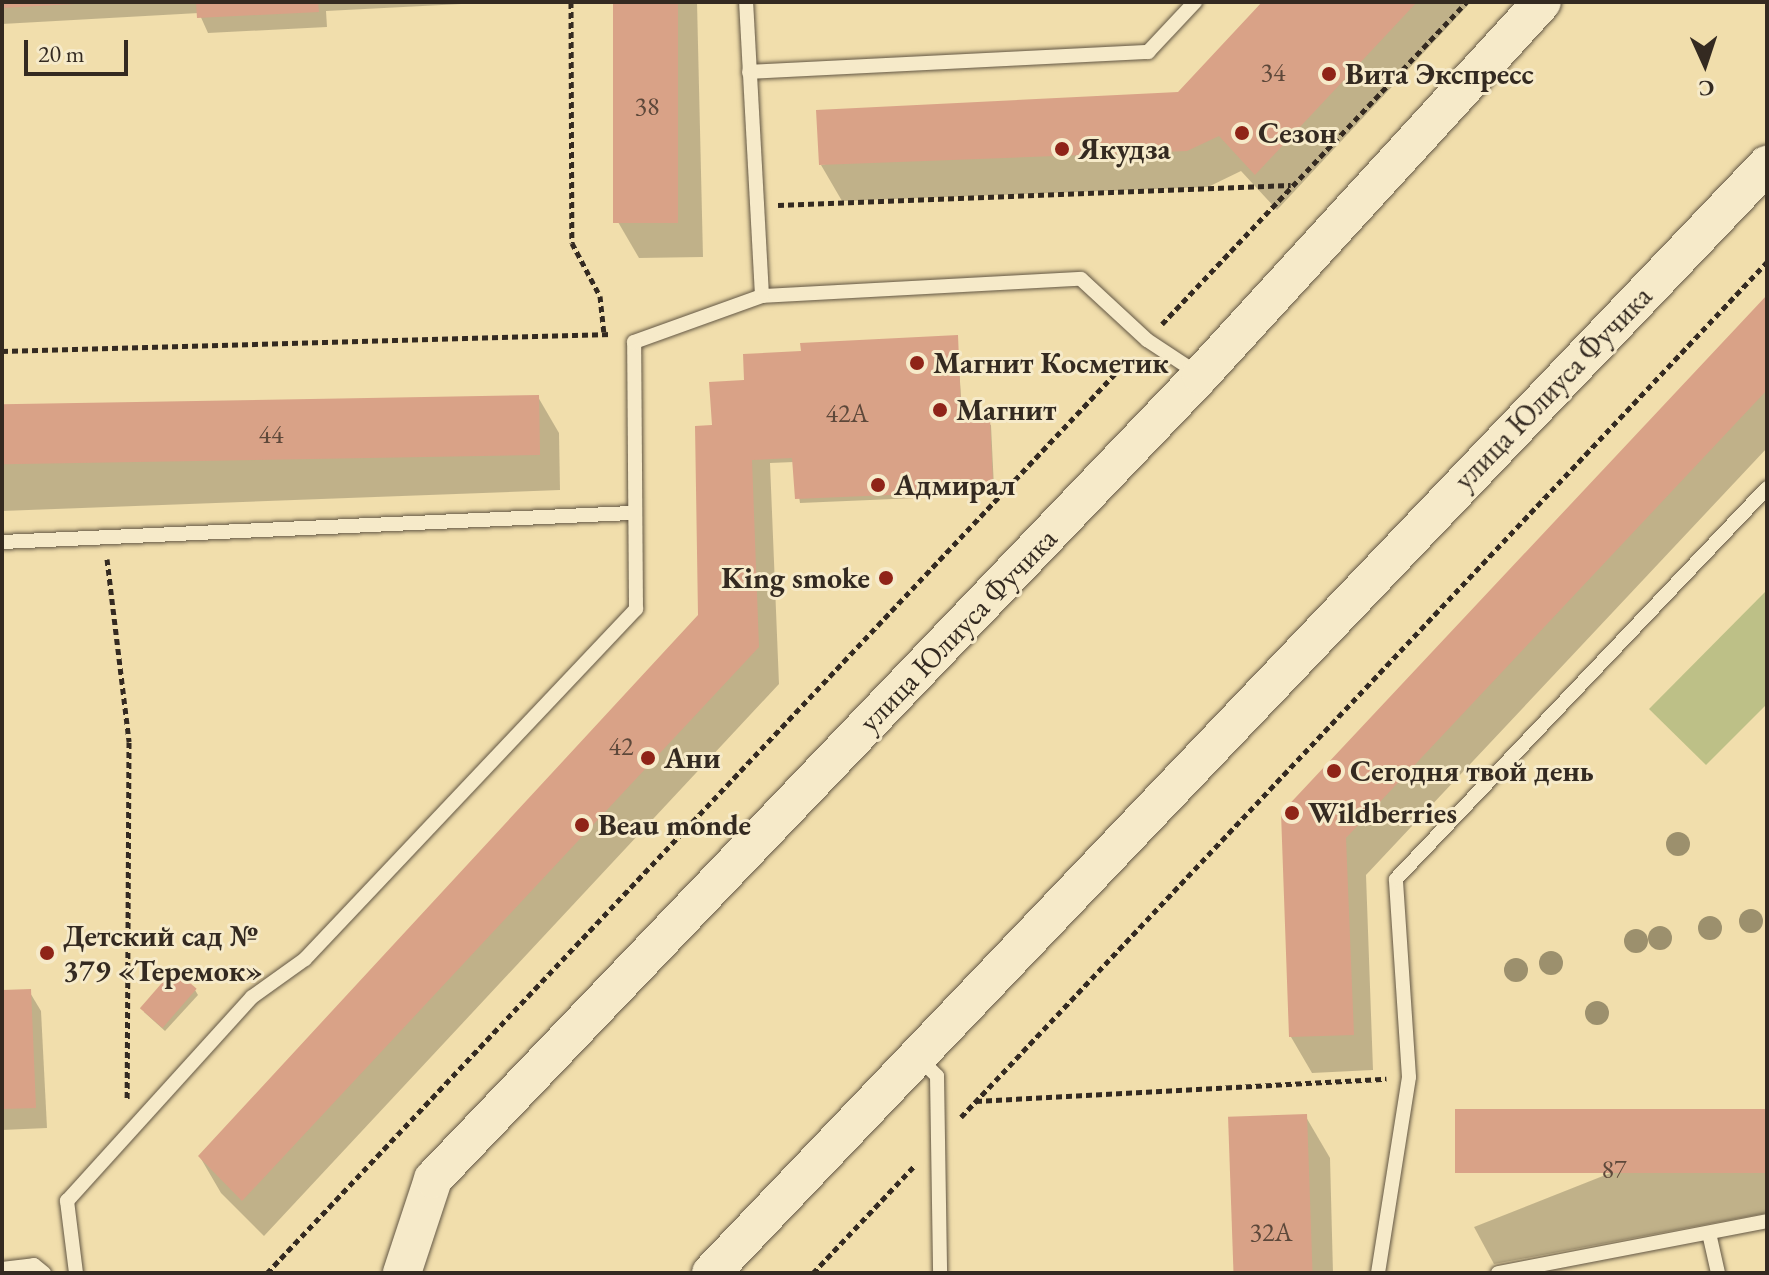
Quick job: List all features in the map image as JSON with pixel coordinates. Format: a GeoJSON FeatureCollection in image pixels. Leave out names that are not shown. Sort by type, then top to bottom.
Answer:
{"type":"FeatureCollection","features":[{"type":"Feature","properties":{"kind":"main road","name":"улица Юлиуса Фучика"},"geometry":{"type":"LineString","coordinates":[[402,1273],[433,1179],[1201,375],[1542,2]]}},
{"type":"Feature","properties":{"kind":"main road","name":"улица Юлиуса Фучика"},"geometry":{"type":"LineString","coordinates":[[711,1273],[915,1054],[1767,165]]}},
{"type":"Feature","properties":{"kind":"lane"},"geometry":{"type":"LineString","coordinates":[[746,2],[762,296]]}},
{"type":"Feature","properties":{"kind":"lane"},"geometry":{"type":"LineString","coordinates":[[749,72],[1148,52],[1195,2]]}},
{"type":"Feature","properties":{"kind":"lane"},"geometry":{"type":"LineString","coordinates":[[76,1273],[67,1201],[252,997],[305,959],[636,609],[632,513],[634,342],[762,296],[1081,279],[1147,340],[1201,375]]}},
{"type":"Feature","properties":{"kind":"lane"},"geometry":{"type":"LineString","coordinates":[[1378,1273],[1409,1077],[1396,879],[1767,488]]}},
{"type":"Feature","properties":{"kind":"lane"},"geometry":{"type":"LineString","coordinates":[[2,542],[632,513]]}},
{"type":"Feature","properties":{"kind":"lane"},"geometry":{"type":"LineString","coordinates":[[915,1054],[937,1076],[941,1137],[940,1273]]}},
{"type":"Feature","properties":{"kind":"lane"},"geometry":{"type":"LineString","coordinates":[[1498,1273],[1767,1221]]}},
{"type":"Feature","properties":{"kind":"lane"},"geometry":{"type":"LineString","coordinates":[[1709,1233],[1718,1273]]}},
{"type":"Feature","properties":{"kind":"lane"},"geometry":{"type":"LineString","coordinates":[[2,1269],[34,1265],[44,1273]]}},
{"type":"Feature","properties":{"kind":"path"},"geometry":{"type":"LineString","coordinates":[[571,2],[572,243],[600,296],[604,332]]}},
{"type":"Feature","properties":{"kind":"path"},"geometry":{"type":"LineString","coordinates":[[267,1273],[1466,2]]}},
{"type":"Feature","properties":{"kind":"path"},"geometry":{"type":"LineString","coordinates":[[757,205],[1293,185]]}},
{"type":"Feature","properties":{"kind":"path"},"geometry":{"type":"LineString","coordinates":[[813,1273],[1767,262]]}},
{"type":"Feature","properties":{"kind":"path"},"geometry":{"type":"LineString","coordinates":[[2,351],[604,332],[634,342]]}},
{"type":"Feature","properties":{"kind":"path"},"geometry":{"type":"LineString","coordinates":[[104,538],[129,742],[126,1135]]}},
{"type":"Feature","properties":{"kind":"path"},"geometry":{"type":"LineString","coordinates":[[975,1101],[1409,1077]]}},
{"type":"Feature","properties":{"kind":"green space"},"geometry":{"type":"Polygon","coordinates":[[[1767,590],[1767,704],[1706,765],[1649,709],[1767,590]]]}},
{"type":"Feature","properties":{"kind":"building"},"geometry":{"type":"Polygon","coordinates":[[[2,2],[75,2],[76,4],[2,8],[2,2]]]}},
{"type":"Feature","properties":{"kind":"building"},"geometry":{"type":"Polygon","coordinates":[[[196,2],[318,2],[319,12],[197,18],[196,2]]]}},
{"type":"Feature","properties":{"kind":"building"},"geometry":{"type":"Polygon","coordinates":[[[613,2],[678,2],[678,223],[613,223],[613,2]]]}},
{"type":"Feature","properties":{"kind":"building"},"geometry":{"type":"Polygon","coordinates":[[[1262,2],[1417,2],[1255,175],[1219,136],[1187,151],[819,165],[816,110],[1178,92],[1262,2]]]}},
{"type":"Feature","properties":{"kind":"building"},"geometry":{"type":"Polygon","coordinates":[[[1767,295],[1767,390],[1346,838],[1354,1035],[1289,1037],[1281,813],[1767,295]]]}},
{"type":"Feature","properties":{"kind":"building"},"geometry":{"type":"Polygon","coordinates":[[[958,335],[961,409],[976,407],[990,419],[993,483],[984,491],[795,499],[792,458],[752,460],[759,647],[242,1201],[198,1156],[698,615],[695,426],[712,425],[709,382],[744,380],[743,354],[801,351],[800,343],[958,335]]]}},
{"type":"Feature","properties":{"kind":"building"},"geometry":{"type":"Polygon","coordinates":[[[539,395],[540,455],[3,464],[2,404],[539,395]]]}},
{"type":"Feature","properties":{"kind":"building"},"geometry":{"type":"Polygon","coordinates":[[[174,969],[197,989],[163,1028],[140,1008],[174,969]]]}},
{"type":"Feature","properties":{"kind":"building"},"geometry":{"type":"Polygon","coordinates":[[[31,989],[36,1108],[2,1109],[2,990],[31,989]]]}},
{"type":"Feature","properties":{"kind":"building"},"geometry":{"type":"Polygon","coordinates":[[[1455,1109],[1767,1109],[1767,1173],[1455,1173],[1455,1109]]]}},
{"type":"Feature","properties":{"kind":"building"},"geometry":{"type":"Polygon","coordinates":[[[1307,1114],[1313,1273],[1234,1273],[1228,1117],[1307,1114]]]}},
{"type":"Feature","properties":{"kind":"place","name":"Вита Экспресс"},"geometry":{"type":"Point","coordinates":[1329,74]}},
{"type":"Feature","properties":{"kind":"place","name":"Сезон"},"geometry":{"type":"Point","coordinates":[1242,133]}},
{"type":"Feature","properties":{"kind":"place","name":"Якудза"},"geometry":{"type":"Point","coordinates":[1062,149]}},
{"type":"Feature","properties":{"kind":"place","name":"Магнит Косметик"},"geometry":{"type":"Point","coordinates":[917,363]}},
{"type":"Feature","properties":{"kind":"place","name":"Магнит"},"geometry":{"type":"Point","coordinates":[940,410]}},
{"type":"Feature","properties":{"kind":"place","name":"Адмирал"},"geometry":{"type":"Point","coordinates":[878,485]}},
{"type":"Feature","properties":{"kind":"place","name":"King smoke"},"geometry":{"type":"Point","coordinates":[886,578]}},
{"type":"Feature","properties":{"kind":"place","name":"Ани"},"geometry":{"type":"Point","coordinates":[648,758]}},
{"type":"Feature","properties":{"kind":"place","name":"Сегодня твой день"},"geometry":{"type":"Point","coordinates":[1334,771]}},
{"type":"Feature","properties":{"kind":"place","name":"Wildberries"},"geometry":{"type":"Point","coordinates":[1292,813]}},
{"type":"Feature","properties":{"kind":"place","name":"Beau monde"},"geometry":{"type":"Point","coordinates":[582,825]}},
{"type":"Feature","properties":{"kind":"place","name":"Детский сад № 379 «Теремок»"},"geometry":{"type":"Point","coordinates":[47,953]}}]}
